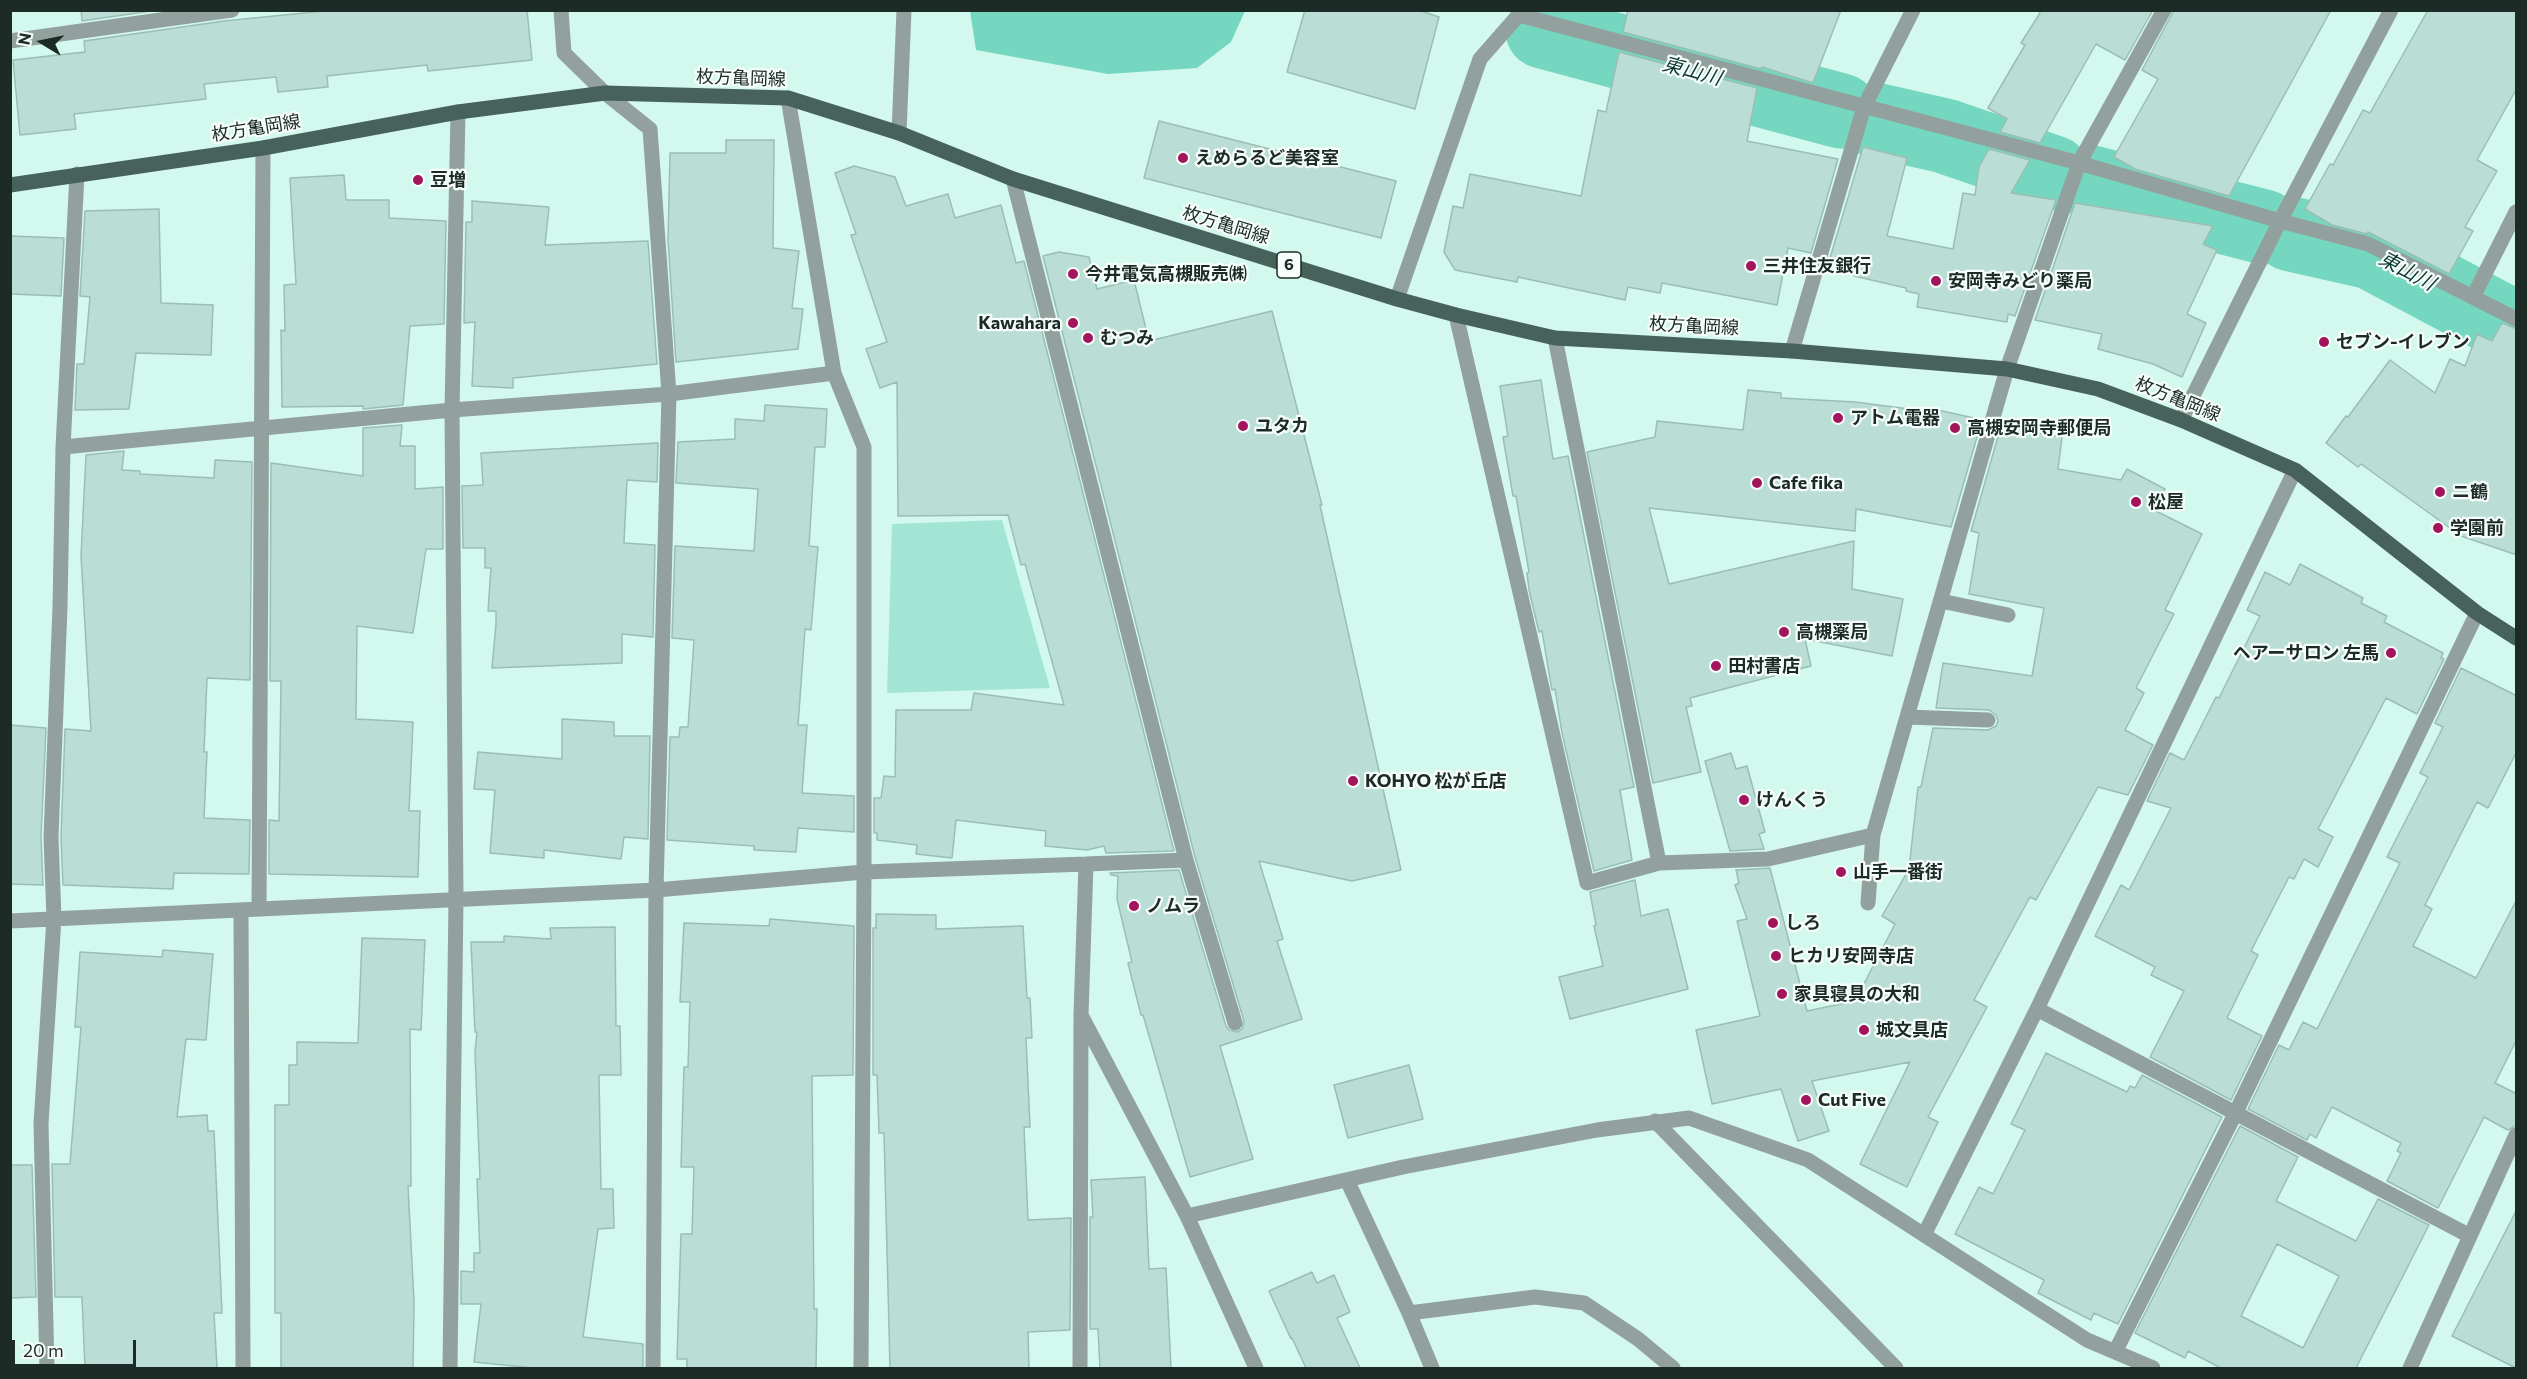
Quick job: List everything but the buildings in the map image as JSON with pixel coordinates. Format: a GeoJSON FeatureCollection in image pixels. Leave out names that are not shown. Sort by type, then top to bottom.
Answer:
{"type":"FeatureCollection","features":[{"type":"Feature","properties":{"kind":"main road","name":"枚方亀岡線"},"geometry":{"type":"LineString","coordinates":[[10,185],[262,148],[458,112],[605,93],[788,98],[899,133],[1014,179],[1397,298],[1456,315],[1555,338],[1792,351],[2007,369],[2098,389],[2181,420],[2295,470],[2477,613],[2517,638]]}},
{"type":"Feature","properties":{"kind":"street"},"geometry":{"type":"LineString","coordinates":[[10,41],[232,10]]}},
{"type":"Feature","properties":{"kind":"street"},"geometry":{"type":"LineString","coordinates":[[561,10],[564,53],[605,93],[650,129],[669,394],[656,890],[653,1368]]}},
{"type":"Feature","properties":{"kind":"street"},"geometry":{"type":"LineString","coordinates":[[899,133],[904,10]]}},
{"type":"Feature","properties":{"kind":"street"},"geometry":{"type":"LineString","coordinates":[[1792,351],[1864,107],[1913,10]]}},
{"type":"Feature","properties":{"kind":"street"},"geometry":{"type":"LineString","coordinates":[[1868,903],[1873,835],[2007,369],[2079,163],[2164,10]]}},
{"type":"Feature","properties":{"kind":"street"},"geometry":{"type":"LineString","coordinates":[[2181,420],[2280,221],[2391,10]]}},
{"type":"Feature","properties":{"kind":"street"},"geometry":{"type":"LineString","coordinates":[[1397,298],[1480,59],[1521,13],[2079,163],[2368,244],[2517,319]]}},
{"type":"Feature","properties":{"kind":"street"},"geometry":{"type":"LineString","coordinates":[[788,98],[834,373],[864,447],[861,1368]]}},
{"type":"Feature","properties":{"kind":"street"},"geometry":{"type":"LineString","coordinates":[[450,1368],[456,899],[452,410],[458,112]]}},
{"type":"Feature","properties":{"kind":"street"},"geometry":{"type":"LineString","coordinates":[[260,909],[262,148]]}},
{"type":"Feature","properties":{"kind":"street"},"geometry":{"type":"LineString","coordinates":[[47,1368],[41,1124],[54,918],[51,837],[60,607],[63,447],[77,174]]}},
{"type":"Feature","properties":{"kind":"street"},"geometry":{"type":"LineString","coordinates":[[1014,179],[1186,860],[1235,1023]]}},
{"type":"Feature","properties":{"kind":"street"},"geometry":{"type":"LineString","coordinates":[[2473,297],[2517,212]]}},
{"type":"Feature","properties":{"kind":"street"},"geometry":{"type":"LineString","coordinates":[[1456,315],[1587,883],[1659,863],[1768,859],[1873,835]]}},
{"type":"Feature","properties":{"kind":"street"},"geometry":{"type":"LineString","coordinates":[[1555,338],[1659,863]]}},
{"type":"Feature","properties":{"kind":"street"},"geometry":{"type":"LineString","coordinates":[[63,447],[452,410],[669,394],[834,373]]}},
{"type":"Feature","properties":{"kind":"street"},"geometry":{"type":"LineString","coordinates":[[1924,1235],[2037,1009],[2295,470]]}},
{"type":"Feature","properties":{"kind":"street"},"geometry":{"type":"LineString","coordinates":[[1941,602],[2008,615]]}},
{"type":"Feature","properties":{"kind":"street"},"geometry":{"type":"LineString","coordinates":[[2115,1352],[2235,1114],[2477,613]]}},
{"type":"Feature","properties":{"kind":"street"},"geometry":{"type":"LineString","coordinates":[[1907,717],[1988,720]]}},
{"type":"Feature","properties":{"kind":"street"},"geometry":{"type":"LineString","coordinates":[[10,921],[656,890],[864,873],[1186,860]]}},
{"type":"Feature","properties":{"kind":"street"},"geometry":{"type":"LineString","coordinates":[[1080,1368],[1081,1015],[1086,864]]}},
{"type":"Feature","properties":{"kind":"street"},"geometry":{"type":"LineString","coordinates":[[241,909],[243,1368]]}},
{"type":"Feature","properties":{"kind":"street"},"geometry":{"type":"LineString","coordinates":[[2037,1009],[2470,1236]]}},
{"type":"Feature","properties":{"kind":"street"},"geometry":{"type":"LineString","coordinates":[[1081,1015],[1187,1216],[1256,1368]]}},
{"type":"Feature","properties":{"kind":"street"},"geometry":{"type":"LineString","coordinates":[[1187,1216],[1347,1180],[1552,1139],[1655,1121],[1689,1119],[1808,1160],[2087,1340],[2153,1368]]}},
{"type":"Feature","properties":{"kind":"street"},"geometry":{"type":"LineString","coordinates":[[1655,1121],[1896,1368]]}},
{"type":"Feature","properties":{"kind":"street"},"geometry":{"type":"LineString","coordinates":[[2410,1368],[2517,1135]]}},
{"type":"Feature","properties":{"kind":"street"},"geometry":{"type":"LineString","coordinates":[[1347,1180],[1432,1368]]}},
{"type":"Feature","properties":{"kind":"street"},"geometry":{"type":"LineString","coordinates":[[1409,1313],[1535,1297],[1584,1303],[1638,1339],[1674,1368]]}},
{"type":"Feature","properties":{"kind":"shaded area"},"geometry":{"type":"Polygon","coordinates":[[[970,10],[1245,11],[1231,42],[1197,68],[1108,74],[976,50],[970,10]]]}},
{"type":"Feature","properties":{"kind":"shaded area"},"geometry":{"type":"Polygon","coordinates":[[[1002,520],[1050,688],[887,693],[892,524],[1002,520]]]}},
{"type":"Feature","properties":{"kind":"waterway","name":"東山川"},"geometry":{"type":"LineString","coordinates":[[1543,31],[1841,111]]}},
{"type":"Feature","properties":{"kind":"waterway","name":"東山川"},"geometry":{"type":"LineString","coordinates":[[1875,120],[1945,136],[2053,173]]}},
{"type":"Feature","properties":{"kind":"waterway","name":"東山川"},"geometry":{"type":"LineString","coordinates":[[2092,183],[2264,227]]}},
{"type":"Feature","properties":{"kind":"waterway","name":"東山川"},"geometry":{"type":"LineString","coordinates":[[2291,234],[2371,252],[2516,329]]}},
{"type":"Feature","properties":{"kind":"place","name":"えめらるど美容室"},"geometry":{"type":"Point","coordinates":[1183,158]}},
{"type":"Feature","properties":{"kind":"place","name":"豆増"},"geometry":{"type":"Point","coordinates":[418,180]}},
{"type":"Feature","properties":{"kind":"place","name":"三井住友銀行"},"geometry":{"type":"Point","coordinates":[1751,266]}},
{"type":"Feature","properties":{"kind":"place","name":"今井電気高槻販売㈱"},"geometry":{"type":"Point","coordinates":[1073,274]}},
{"type":"Feature","properties":{"kind":"place","name":"安岡寺みどり薬局"},"geometry":{"type":"Point","coordinates":[1936,281]}},
{"type":"Feature","properties":{"kind":"place","name":"Kawahara"},"geometry":{"type":"Point","coordinates":[1073,323]}},
{"type":"Feature","properties":{"kind":"place","name":"むつみ"},"geometry":{"type":"Point","coordinates":[1088,338]}},
{"type":"Feature","properties":{"kind":"place","name":"セブン-イレブン"},"geometry":{"type":"Point","coordinates":[2324,342]}},
{"type":"Feature","properties":{"kind":"place","name":"アトム電器"},"geometry":{"type":"Point","coordinates":[1838,418]}},
{"type":"Feature","properties":{"kind":"place","name":"ユタカ"},"geometry":{"type":"Point","coordinates":[1243,426]}},
{"type":"Feature","properties":{"kind":"place","name":"高槻安岡寺郵便局"},"geometry":{"type":"Point","coordinates":[1955,428]}},
{"type":"Feature","properties":{"kind":"place","name":"Cafe fika"},"geometry":{"type":"Point","coordinates":[1757,483]}},
{"type":"Feature","properties":{"kind":"place","name":"ニ鶴"},"geometry":{"type":"Point","coordinates":[2440,492]}},
{"type":"Feature","properties":{"kind":"place","name":"松屋"},"geometry":{"type":"Point","coordinates":[2136,502]}},
{"type":"Feature","properties":{"kind":"place","name":"学園前"},"geometry":{"type":"Point","coordinates":[2438,528]}},
{"type":"Feature","properties":{"kind":"place","name":"高槻薬局"},"geometry":{"type":"Point","coordinates":[1784,632]}},
{"type":"Feature","properties":{"kind":"place","name":"ヘアーサロン 左馬"},"geometry":{"type":"Point","coordinates":[2391,653]}},
{"type":"Feature","properties":{"kind":"place","name":"田村書店"},"geometry":{"type":"Point","coordinates":[1716,666]}},
{"type":"Feature","properties":{"kind":"place","name":"KOHYO 松が丘店"},"geometry":{"type":"Point","coordinates":[1353,781]}},
{"type":"Feature","properties":{"kind":"place","name":"けんくう"},"geometry":{"type":"Point","coordinates":[1744,800]}},
{"type":"Feature","properties":{"kind":"place","name":"山手一番街"},"geometry":{"type":"Point","coordinates":[1841,872]}},
{"type":"Feature","properties":{"kind":"place","name":"ノムラ"},"geometry":{"type":"Point","coordinates":[1134,906]}},
{"type":"Feature","properties":{"kind":"place","name":"しろ"},"geometry":{"type":"Point","coordinates":[1773,923]}},
{"type":"Feature","properties":{"kind":"place","name":"ヒカリ安岡寺店"},"geometry":{"type":"Point","coordinates":[1776,956]}},
{"type":"Feature","properties":{"kind":"place","name":"家具寝具の大和"},"geometry":{"type":"Point","coordinates":[1782,994]}},
{"type":"Feature","properties":{"kind":"place","name":"城文具店"},"geometry":{"type":"Point","coordinates":[1864,1030]}},
{"type":"Feature","properties":{"kind":"place","name":"Cut Five"},"geometry":{"type":"Point","coordinates":[1806,1100]}}]}
